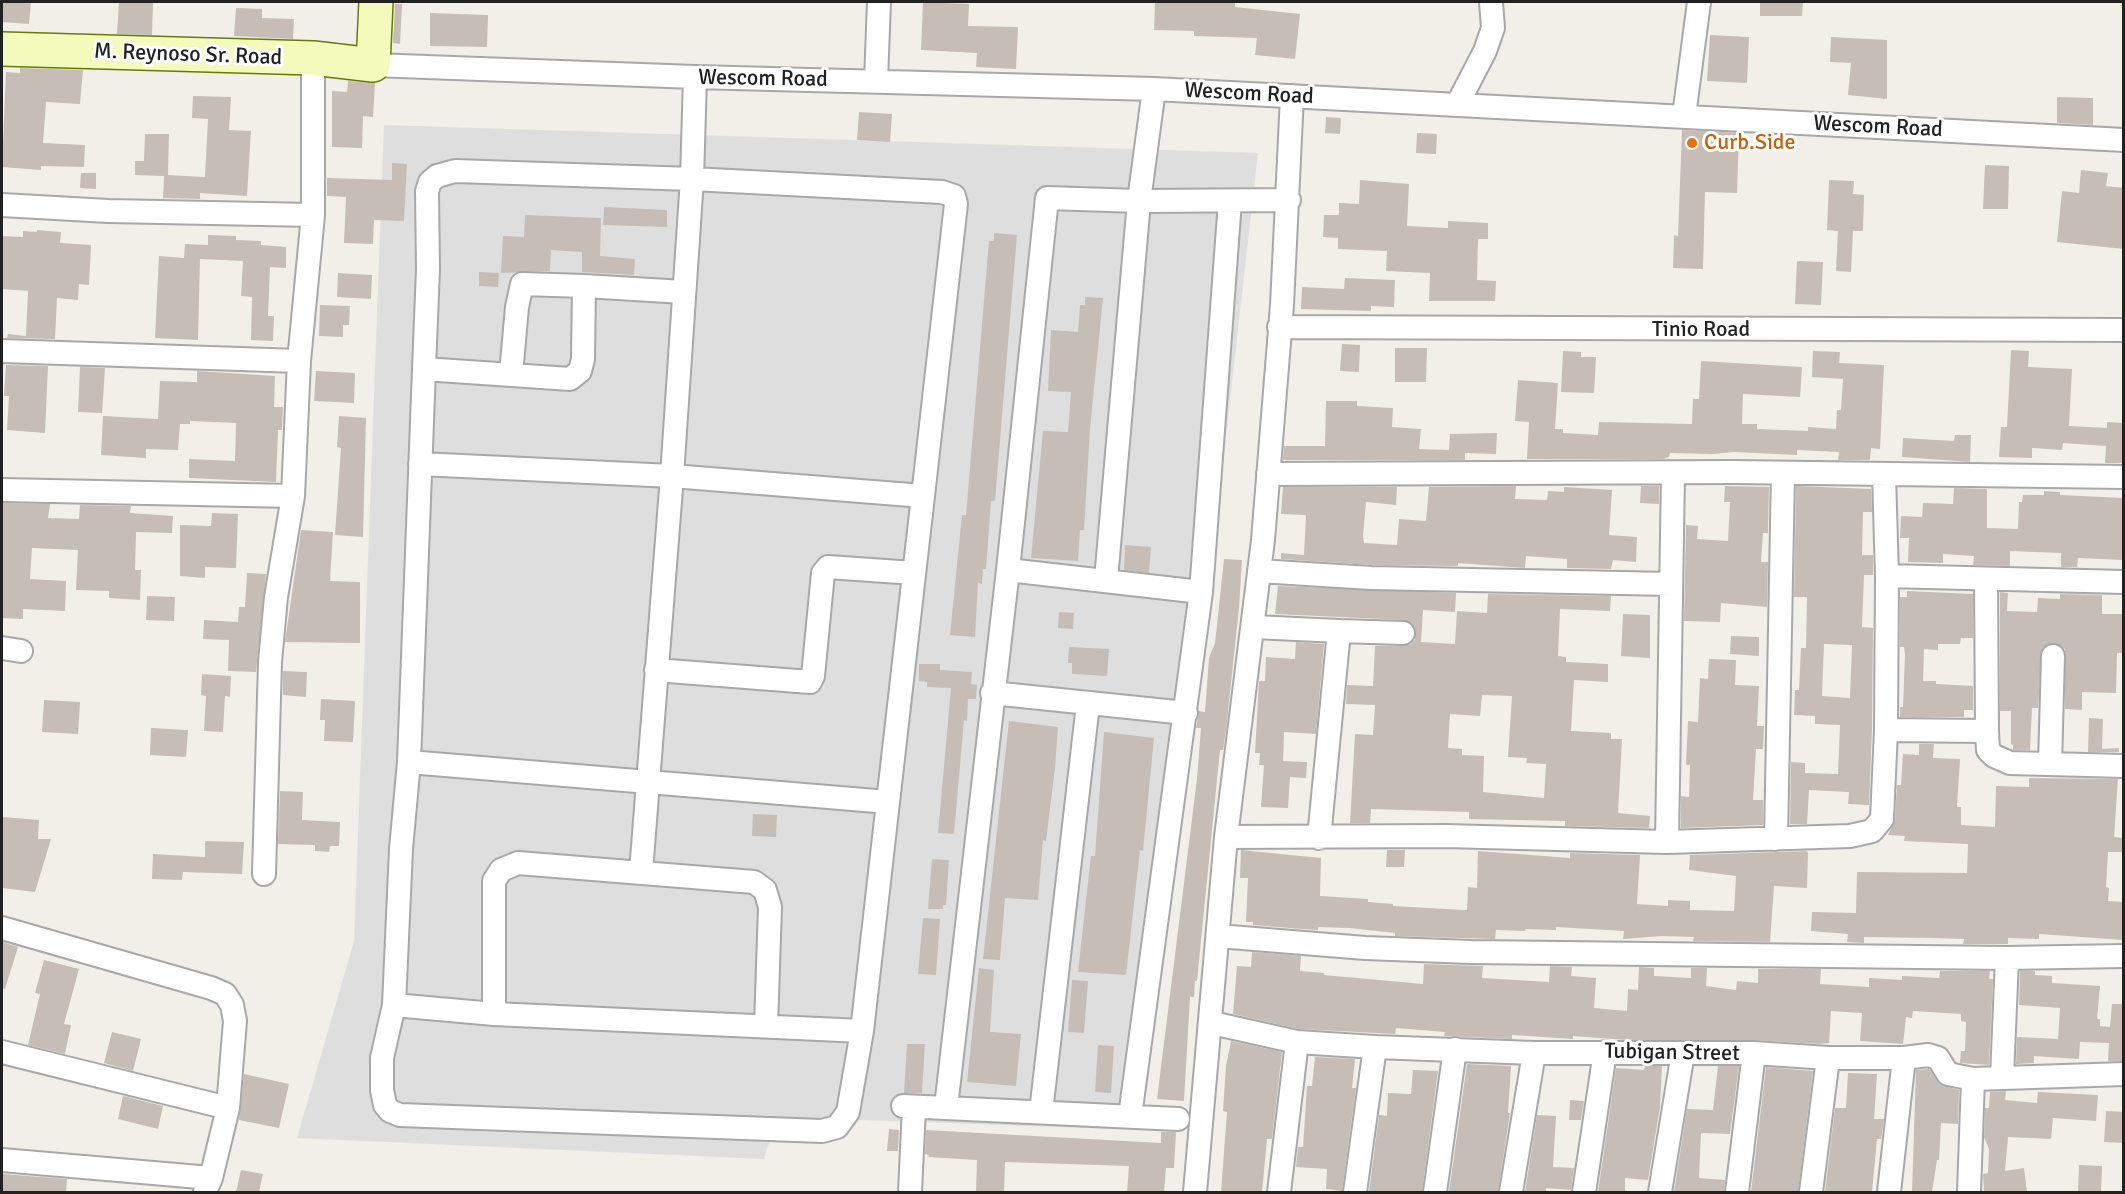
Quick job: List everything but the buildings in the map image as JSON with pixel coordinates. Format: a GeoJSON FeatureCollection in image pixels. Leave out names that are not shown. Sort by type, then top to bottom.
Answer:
{"type":"FeatureCollection","features":[{"type":"Feature","properties":{"kind":"street"},"geometry":{"type":"LineString","coordinates":[[373,65],[376,2]]}},
{"type":"Feature","properties":{"kind":"street"},"geometry":{"type":"LineString","coordinates":[[876,81],[879,2]]}},
{"type":"Feature","properties":{"kind":"street"},"geometry":{"type":"LineString","coordinates":[[1457,105],[1485,51],[1493,28],[1491,2]]}},
{"type":"Feature","properties":{"kind":"street"},"geometry":{"type":"LineString","coordinates":[[1684,116],[1699,2]]}},
{"type":"Feature","properties":{"kind":"street","name":"M. Reynoso Sr. Road"},"geometry":{"type":"LineString","coordinates":[[2,49],[313,58],[373,65]]}},
{"type":"Feature","properties":{"kind":"street"},"geometry":{"type":"LineString","coordinates":[[264,874],[270,662],[276,597],[293,496],[299,361],[313,215],[313,58]]}},
{"type":"Feature","properties":{"kind":"street","name":"Wescom Road"},"geometry":{"type":"LineString","coordinates":[[373,65],[694,78],[1154,89],[2124,140]]}},
{"type":"Feature","properties":{"kind":"street"},"geometry":{"type":"LineString","coordinates":[[641,872],[672,476],[692,179],[694,78]]}},
{"type":"Feature","properties":{"kind":"street"},"geometry":{"type":"LineString","coordinates":[[1106,580],[1139,201],[1154,89]]}},
{"type":"Feature","properties":{"kind":"street"},"geometry":{"type":"LineString","coordinates":[[1196,1192],[1226,837],[1254,627],[1268,474],[1288,200],[1292,96]]}},
{"type":"Feature","properties":{"kind":"street"},"geometry":{"type":"LineString","coordinates":[[455,171],[692,179],[942,192],[954,196],[954,216],[862,1031],[848,1112],[837,1127],[822,1131],[400,1115],[390,1111],[385,1105],[381,1090],[382,1058],[394,1005],[401,849],[409,762],[428,269],[427,191],[430,182],[437,176],[455,171]]}},
{"type":"Feature","properties":{"kind":"street"},"geometry":{"type":"LineString","coordinates":[[946,1107],[1008,570],[1047,198],[1139,201],[1288,200]]}},
{"type":"Feature","properties":{"kind":"street"},"geometry":{"type":"LineString","coordinates":[[1131,1116],[1201,592],[1230,201]]}},
{"type":"Feature","properties":{"kind":"street"},"geometry":{"type":"LineString","coordinates":[[2,205],[108,211],[313,215]]}},
{"type":"Feature","properties":{"kind":"street"},"geometry":{"type":"LineString","coordinates":[[511,374],[517,307],[522,284],[684,292]]}},
{"type":"Feature","properties":{"kind":"street"},"geometry":{"type":"LineString","coordinates":[[424,369],[570,379],[580,371],[583,359],[584,286]]}},
{"type":"Feature","properties":{"kind":"street","name":"Tinio Road"},"geometry":{"type":"LineString","coordinates":[[1279,327],[2124,330]]}},
{"type":"Feature","properties":{"kind":"street"},"geometry":{"type":"LineString","coordinates":[[2,351],[299,361]]}},
{"type":"Feature","properties":{"kind":"street"},"geometry":{"type":"LineString","coordinates":[[420,464],[672,476],[923,496]]}},
{"type":"Feature","properties":{"kind":"street"},"geometry":{"type":"LineString","coordinates":[[1268,474],[1783,473],[2124,477]]}},
{"type":"Feature","properties":{"kind":"street"},"geometry":{"type":"LineString","coordinates":[[1776,839],[1783,473]]}},
{"type":"Feature","properties":{"kind":"street"},"geometry":{"type":"LineString","coordinates":[[1667,842],[1672,474]]}},
{"type":"Feature","properties":{"kind":"street"},"geometry":{"type":"LineString","coordinates":[[1226,837],[1446,836],[1667,842],[1850,836],[1876,828],[1883,813],[1886,730],[1887,576],[1884,474]]}},
{"type":"Feature","properties":{"kind":"street"},"geometry":{"type":"LineString","coordinates":[[2,490],[293,496]]}},
{"type":"Feature","properties":{"kind":"street"},"geometry":{"type":"LineString","coordinates":[[656,670],[810,682],[813,676],[823,573],[828,567],[914,573]]}},
{"type":"Feature","properties":{"kind":"street"},"geometry":{"type":"LineString","coordinates":[[1008,570],[1201,592]]}},
{"type":"Feature","properties":{"kind":"street"},"geometry":{"type":"LineString","coordinates":[[1259,572],[1371,578],[1670,584]]}},
{"type":"Feature","properties":{"kind":"street"},"geometry":{"type":"LineString","coordinates":[[1887,576],[2124,582]]}},
{"type":"Feature","properties":{"kind":"street"},"geometry":{"type":"LineString","coordinates":[[1986,579],[1989,750],[2000,760],[2124,766]]}},
{"type":"Feature","properties":{"kind":"street"},"geometry":{"type":"LineString","coordinates":[[1254,627],[1403,633]]}},
{"type":"Feature","properties":{"kind":"street"},"geometry":{"type":"LineString","coordinates":[[1319,838],[1339,631]]}},
{"type":"Feature","properties":{"kind":"street"},"geometry":{"type":"LineString","coordinates":[[2050,764],[2053,656]]}},
{"type":"Feature","properties":{"kind":"street"},"geometry":{"type":"LineString","coordinates":[[992,693],[1186,713]]}},
{"type":"Feature","properties":{"kind":"street"},"geometry":{"type":"LineString","coordinates":[[1041,1112],[1088,704]]}},
{"type":"Feature","properties":{"kind":"street"},"geometry":{"type":"LineString","coordinates":[[1886,730],[1987,731]]}},
{"type":"Feature","properties":{"kind":"street"},"geometry":{"type":"LineString","coordinates":[[409,762],[888,802]]}},
{"type":"Feature","properties":{"kind":"street"},"geometry":{"type":"LineString","coordinates":[[494,1014],[494,880],[501,870],[518,863],[754,882],[765,890],[770,907],[766,1026]]}},
{"type":"Feature","properties":{"kind":"street"},"geometry":{"type":"LineString","coordinates":[[2,928],[211,988],[225,994],[232,1005],[235,1021],[228,1108],[208,1185],[2,1160]]}},
{"type":"Feature","properties":{"kind":"street"},"geometry":{"type":"LineString","coordinates":[[1218,936],[1365,948],[1459,951],[2007,958],[2124,956]]}},
{"type":"Feature","properties":{"kind":"street"},"geometry":{"type":"LineString","coordinates":[[2002,1077],[2007,958]]}},
{"type":"Feature","properties":{"kind":"street"},"geometry":{"type":"LineString","coordinates":[[394,1005],[494,1014],[862,1031]]}},
{"type":"Feature","properties":{"kind":"street","name":"Tubigan Street"},"geometry":{"type":"LineString","coordinates":[[1212,1023],[1297,1042],[1375,1047],[1534,1053],[1754,1053],[1828,1058],[1933,1056],[1948,1074],[1973,1079],[2124,1074]]}},
{"type":"Feature","properties":{"kind":"street"},"geometry":{"type":"LineString","coordinates":[[1279,1192],[1297,1042]]}},
{"type":"Feature","properties":{"kind":"street"},"geometry":{"type":"LineString","coordinates":[[1355,1192],[1375,1047]]}},
{"type":"Feature","properties":{"kind":"street"},"geometry":{"type":"LineString","coordinates":[[1435,1192],[1455,1049]]}},
{"type":"Feature","properties":{"kind":"street"},"geometry":{"type":"LineString","coordinates":[[2,1052],[228,1108]]}},
{"type":"Feature","properties":{"kind":"street"},"geometry":{"type":"LineString","coordinates":[[1584,1192],[1605,1052]]}},
{"type":"Feature","properties":{"kind":"street"},"geometry":{"type":"LineString","coordinates":[[1511,1192],[1534,1053]]}},
{"type":"Feature","properties":{"kind":"street"},"geometry":{"type":"LineString","coordinates":[[1660,1192],[1683,1053]]}},
{"type":"Feature","properties":{"kind":"street"},"geometry":{"type":"LineString","coordinates":[[1737,1192],[1754,1053]]}},
{"type":"Feature","properties":{"kind":"street"},"geometry":{"type":"LineString","coordinates":[[1811,1192],[1828,1058]]}},
{"type":"Feature","properties":{"kind":"street"},"geometry":{"type":"LineString","coordinates":[[1889,1192],[1904,1058]]}},
{"type":"Feature","properties":{"kind":"street"},"geometry":{"type":"LineString","coordinates":[[1969,1192],[1973,1079]]}},
{"type":"Feature","properties":{"kind":"street"},"geometry":{"type":"LineString","coordinates":[[910,1192],[908,1106],[1178,1119]]}},
{"type":"Feature","properties":{"kind":"shaded area"},"geometry":{"type":"Polygon","coordinates":[[[384,125],[1258,153],[1202,647],[1140,1130],[777,1117],[764,1159],[297,1138],[354,941],[384,125]]]}},
{"type":"Feature","properties":{"kind":"place","name":"Curb.Side"},"geometry":{"type":"Point","coordinates":[1692,143]}}]}
